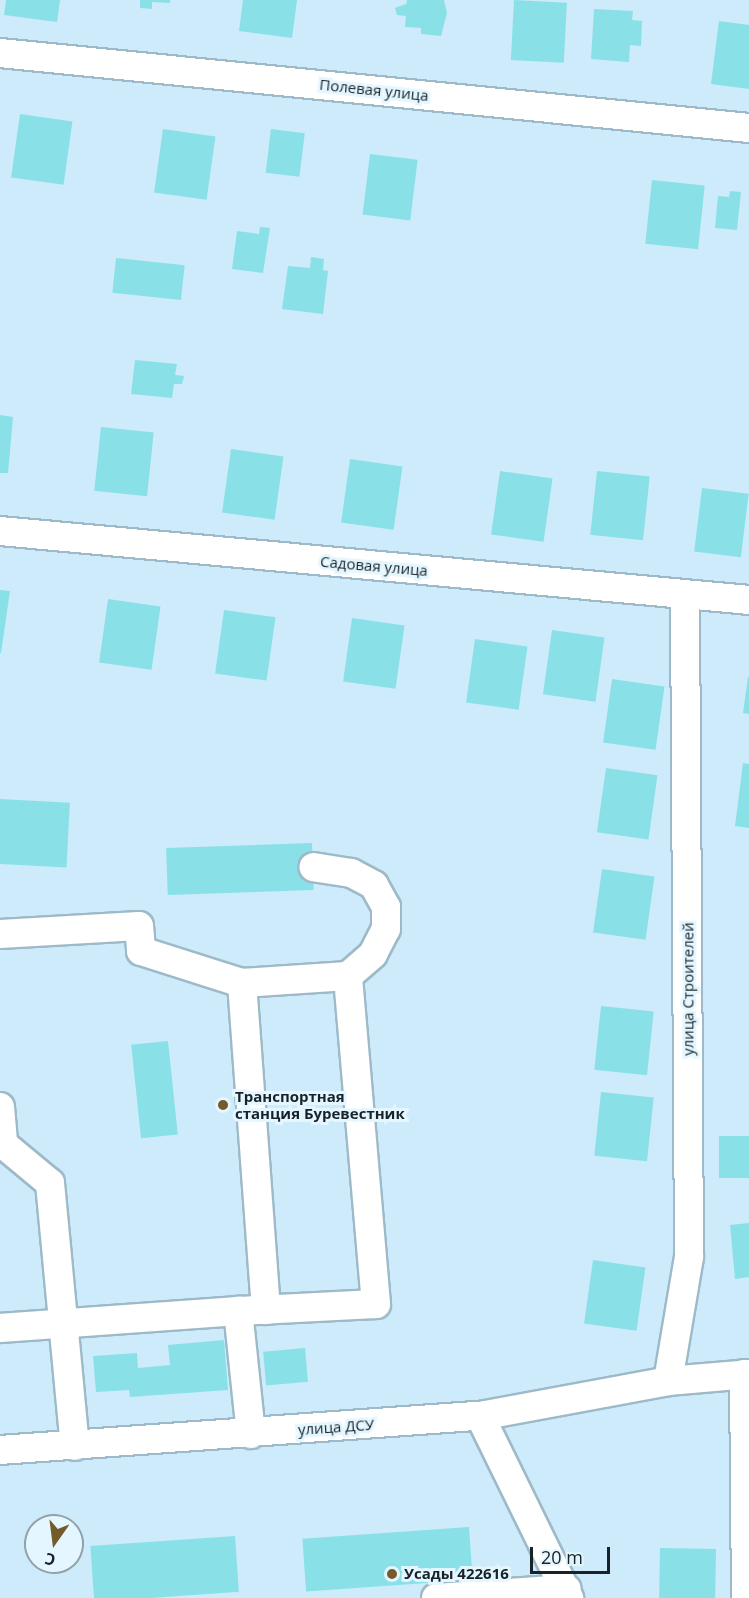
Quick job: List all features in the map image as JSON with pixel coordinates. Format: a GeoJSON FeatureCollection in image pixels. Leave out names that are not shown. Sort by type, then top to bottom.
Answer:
{"type":"FeatureCollection","features":[{"type":"Feature","properties":{"kind":"street","name":"Полевая улица"},"geometry":{"type":"LineString","coordinates":[[0,53],[749,128]]}},
{"type":"Feature","properties":{"kind":"street","name":"Садовая улица"},"geometry":{"type":"LineString","coordinates":[[0,531],[685,596],[749,600]]}},
{"type":"Feature","properties":{"kind":"street","name":"улица Строителей"},"geometry":{"type":"LineString","coordinates":[[668,1380],[689,1257],[685,596]]}},
{"type":"Feature","properties":{"kind":"street"},"geometry":{"type":"LineString","coordinates":[[0,934],[139,926],[141,951],[242,983],[348,976],[372,954],[386,929],[386,907],[374,885],[351,873],[313,867]]}},
{"type":"Feature","properties":{"kind":"street"},"geometry":{"type":"LineString","coordinates":[[0,1328],[238,1311],[376,1304],[348,976]]}},
{"type":"Feature","properties":{"kind":"street"},"geometry":{"type":"LineString","coordinates":[[242,983],[266,1310]]}},
{"type":"Feature","properties":{"kind":"street"},"geometry":{"type":"LineString","coordinates":[[0,1107],[3,1144],[50,1183],[75,1446]]}},
{"type":"Feature","properties":{"kind":"street"},"geometry":{"type":"LineString","coordinates":[[238,1311],[251,1434]]}},
{"type":"Feature","properties":{"kind":"street","name":"улица ДСУ"},"geometry":{"type":"LineString","coordinates":[[0,1450],[480,1416],[668,1380],[747,1374]]}},
{"type":"Feature","properties":{"kind":"street"},"geometry":{"type":"LineString","coordinates":[[747,1374],[747,1598]]}},
{"type":"Feature","properties":{"kind":"street"},"geometry":{"type":"LineString","coordinates":[[436,1598],[568,1594],[480,1416]]}},
{"type":"Feature","properties":{"kind":"building"},"geometry":{"type":"Polygon","coordinates":[[[6,0],[60,0],[57,22],[4,15],[6,0]]]}},
{"type":"Feature","properties":{"kind":"building"},"geometry":{"type":"Polygon","coordinates":[[[140,0],[170,0],[170,3],[152,2],[152,9],[140,8],[140,0]]]}},
{"type":"Feature","properties":{"kind":"building"},"geometry":{"type":"Polygon","coordinates":[[[243,0],[297,0],[292,38],[239,31],[243,0]]]}},
{"type":"Feature","properties":{"kind":"building"},"geometry":{"type":"Polygon","coordinates":[[[407,0],[444,0],[447,13],[441,36],[421,34],[421,28],[405,27],[406,16],[397,15],[395,8],[406,4],[407,0]]]}},
{"type":"Feature","properties":{"kind":"building"},"geometry":{"type":"Polygon","coordinates":[[[514,0],[567,3],[564,63],[511,60],[514,0]]]}},
{"type":"Feature","properties":{"kind":"building"},"geometry":{"type":"Polygon","coordinates":[[[594,9],[633,11],[632,20],[642,21],[641,46],[630,45],[629,62],[591,59],[594,9]]]}},
{"type":"Feature","properties":{"kind":"building"},"geometry":{"type":"Polygon","coordinates":[[[719,21],[749,25],[749,89],[711,84],[719,21]]]}},
{"type":"Feature","properties":{"kind":"building"},"geometry":{"type":"Polygon","coordinates":[[[20,114],[72,121],[64,185],[11,177],[20,114]]]}},
{"type":"Feature","properties":{"kind":"building"},"geometry":{"type":"Polygon","coordinates":[[[163,129],[215,136],[207,200],[154,192],[163,129]]]}},
{"type":"Feature","properties":{"kind":"building"},"geometry":{"type":"Polygon","coordinates":[[[271,129],[305,133],[299,177],[266,173],[271,129]]]}},
{"type":"Feature","properties":{"kind":"building"},"geometry":{"type":"Polygon","coordinates":[[[370,154],[418,160],[410,220],[363,215],[370,154]]]}},
{"type":"Feature","properties":{"kind":"building"},"geometry":{"type":"Polygon","coordinates":[[[652,180],[705,186],[698,249],[645,244],[652,180]]]}},
{"type":"Feature","properties":{"kind":"building"},"geometry":{"type":"Polygon","coordinates":[[[730,191],[741,192],[737,230],[715,228],[718,196],[729,197],[730,191]]]}},
{"type":"Feature","properties":{"kind":"building"},"geometry":{"type":"Polygon","coordinates":[[[260,227],[270,228],[263,273],[232,269],[237,231],[259,234],[260,227]]]}},
{"type":"Feature","properties":{"kind":"building"},"geometry":{"type":"Polygon","coordinates":[[[311,257],[324,259],[323,270],[328,271],[323,314],[282,309],[288,266],[310,268],[311,257]]]}},
{"type":"Feature","properties":{"kind":"building"},"geometry":{"type":"Polygon","coordinates":[[[116,258],[185,265],[181,300],[112,293],[116,258]]]}},
{"type":"Feature","properties":{"kind":"building"},"geometry":{"type":"Polygon","coordinates":[[[135,360],[177,364],[175,375],[184,376],[182,384],[174,384],[172,398],[131,394],[135,360]]]}},
{"type":"Feature","properties":{"kind":"building"},"geometry":{"type":"Polygon","coordinates":[[[0,415],[13,417],[8,473],[0,473],[0,415]]]}},
{"type":"Feature","properties":{"kind":"building"},"geometry":{"type":"Polygon","coordinates":[[[101,427],[154,433],[147,496],[94,491],[101,427]]]}},
{"type":"Feature","properties":{"kind":"building"},"geometry":{"type":"Polygon","coordinates":[[[231,449],[283,456],[275,520],[222,512],[231,449]]]}},
{"type":"Feature","properties":{"kind":"building"},"geometry":{"type":"Polygon","coordinates":[[[350,459],[402,466],[394,530],[341,522],[350,459]]]}},
{"type":"Feature","properties":{"kind":"building"},"geometry":{"type":"Polygon","coordinates":[[[500,471],[552,478],[544,542],[491,534],[500,471]]]}},
{"type":"Feature","properties":{"kind":"building"},"geometry":{"type":"Polygon","coordinates":[[[597,471],[650,477],[643,540],[590,535],[597,471]]]}},
{"type":"Feature","properties":{"kind":"building"},"geometry":{"type":"Polygon","coordinates":[[[702,488],[749,494],[741,557],[694,552],[702,488]]]}},
{"type":"Feature","properties":{"kind":"building"},"geometry":{"type":"Polygon","coordinates":[[[0,590],[10,591],[1,653],[0,653],[0,590]]]}},
{"type":"Feature","properties":{"kind":"building"},"geometry":{"type":"Polygon","coordinates":[[[108,599],[160,606],[152,670],[99,662],[108,599]]]}},
{"type":"Feature","properties":{"kind":"building"},"geometry":{"type":"Polygon","coordinates":[[[224,610],[275,617],[267,681],[215,673],[224,610]]]}},
{"type":"Feature","properties":{"kind":"building"},"geometry":{"type":"Polygon","coordinates":[[[352,618],[404,625],[396,689],[343,681],[352,618]]]}},
{"type":"Feature","properties":{"kind":"building"},"geometry":{"type":"Polygon","coordinates":[[[552,630],[604,637],[595,702],[543,694],[552,630]]]}},
{"type":"Feature","properties":{"kind":"building"},"geometry":{"type":"Polygon","coordinates":[[[475,639],[527,646],[519,710],[466,702],[475,639]]]}},
{"type":"Feature","properties":{"kind":"building"},"geometry":{"type":"Polygon","coordinates":[[[749,677],[749,714],[743,713],[749,677]]]}},
{"type":"Feature","properties":{"kind":"building"},"geometry":{"type":"Polygon","coordinates":[[[612,679],[664,686],[656,750],[603,742],[612,679]]]}},
{"type":"Feature","properties":{"kind":"building"},"geometry":{"type":"Polygon","coordinates":[[[743,763],[749,764],[749,828],[735,826],[743,763]]]}},
{"type":"Feature","properties":{"kind":"building"},"geometry":{"type":"Polygon","coordinates":[[[606,768],[657,775],[648,840],[597,832],[606,768]]]}},
{"type":"Feature","properties":{"kind":"building"},"geometry":{"type":"Polygon","coordinates":[[[0,799],[70,803],[67,868],[0,864],[0,799]]]}},
{"type":"Feature","properties":{"kind":"building"},"geometry":{"type":"Polygon","coordinates":[[[312,843],[314,890],[168,895],[166,848],[312,843]]]}},
{"type":"Feature","properties":{"kind":"building"},"geometry":{"type":"Polygon","coordinates":[[[602,869],[654,876],[646,940],[593,932],[602,869]]]}},
{"type":"Feature","properties":{"kind":"building"},"geometry":{"type":"Polygon","coordinates":[[[601,1006],[654,1012],[647,1075],[594,1070],[601,1006]]]}},
{"type":"Feature","properties":{"kind":"building"},"geometry":{"type":"Polygon","coordinates":[[[168,1041],[178,1134],[141,1138],[131,1045],[168,1041]]]}},
{"type":"Feature","properties":{"kind":"building"},"geometry":{"type":"Polygon","coordinates":[[[601,1092],[654,1098],[647,1161],[594,1156],[601,1092]]]}},
{"type":"Feature","properties":{"kind":"building"},"geometry":{"type":"Polygon","coordinates":[[[719,1136],[749,1136],[749,1178],[719,1178],[719,1136]]]}},
{"type":"Feature","properties":{"kind":"building"},"geometry":{"type":"Polygon","coordinates":[[[749,1223],[749,1277],[735,1279],[730,1225],[749,1223]]]}},
{"type":"Feature","properties":{"kind":"building"},"geometry":{"type":"Polygon","coordinates":[[[593,1260],[645,1267],[637,1331],[584,1323],[593,1260]]]}},
{"type":"Feature","properties":{"kind":"building"},"geometry":{"type":"Polygon","coordinates":[[[224,1340],[228,1390],[130,1397],[129,1390],[96,1392],[93,1356],[137,1353],[138,1368],[170,1365],[168,1345],[224,1340]]]}},
{"type":"Feature","properties":{"kind":"building"},"geometry":{"type":"Polygon","coordinates":[[[305,1348],[308,1382],[266,1386],[263,1352],[305,1348]]]}},
{"type":"Feature","properties":{"kind":"building"},"geometry":{"type":"Polygon","coordinates":[[[469,1527],[473,1580],[306,1592],[302,1539],[469,1527]]]}},
{"type":"Feature","properties":{"kind":"building"},"geometry":{"type":"Polygon","coordinates":[[[235,1536],[239,1592],[151,1598],[94,1598],[90,1546],[235,1536]]]}},
{"type":"Feature","properties":{"kind":"building"},"geometry":{"type":"Polygon","coordinates":[[[660,1548],[716,1549],[715,1598],[659,1598],[660,1548]]]}},
{"type":"Feature","properties":{"kind":"place","name":"Транспортная станция Буревестник"},"geometry":{"type":"Point","coordinates":[223,1105]}},
{"type":"Feature","properties":{"kind":"place","name":"Усады 422616"},"geometry":{"type":"Point","coordinates":[392,1574]}}]}
